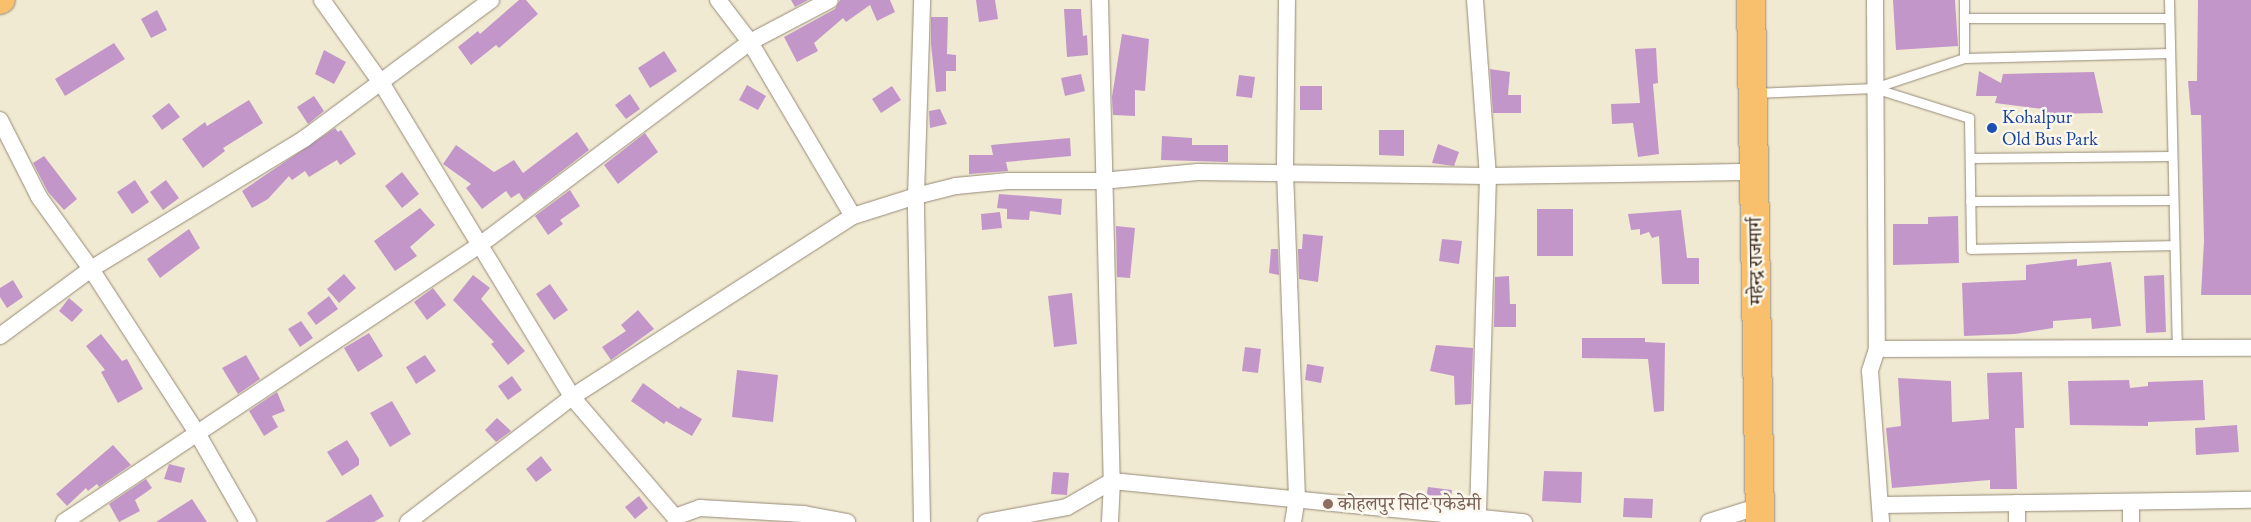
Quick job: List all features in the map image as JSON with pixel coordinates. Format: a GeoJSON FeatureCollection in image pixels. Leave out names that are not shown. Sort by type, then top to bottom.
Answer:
{"type":"FeatureCollection","features":[{"type":"Feature","properties":{"kind":"highway","name":"महेन्द्र राजमार्ग"},"geometry":{"type":"LineString","coordinates":[[1751,0],[1760,514]]}},
{"type":"Feature","properties":{"kind":"street"},"geometry":{"type":"LineString","coordinates":[[322,0],[382,84],[481,244],[572,397],[672,520],[700,508],[714,516],[804,514],[847,522]]}},
{"type":"Feature","properties":{"kind":"street"},"geometry":{"type":"LineString","coordinates":[[0,336],[91,269],[304,139],[382,84],[428,44],[490,0]]}},
{"type":"Feature","properties":{"kind":"street"},"geometry":{"type":"LineString","coordinates":[[718,0],[750,42],[853,216]]}},
{"type":"Feature","properties":{"kind":"street"},"geometry":{"type":"LineString","coordinates":[[64,522],[481,244],[750,42],[830,0]]}},
{"type":"Feature","properties":{"kind":"street"},"geometry":{"type":"LineString","coordinates":[[922,0],[916,196],[922,522]]}},
{"type":"Feature","properties":{"kind":"street"},"geometry":{"type":"LineString","coordinates":[[1100,0],[1102,180],[1112,481],[1110,522]]}},
{"type":"Feature","properties":{"kind":"street"},"geometry":{"type":"LineString","coordinates":[[1287,0],[1285,171],[1297,497],[1293,522]]}},
{"type":"Feature","properties":{"kind":"street"},"geometry":{"type":"LineString","coordinates":[[1475,0],[1488,176],[1478,519]]}},
{"type":"Feature","properties":{"kind":"street"},"geometry":{"type":"LineString","coordinates":[[1874,0],[1877,349],[1870,371],[1881,522]]}},
{"type":"Feature","properties":{"kind":"street"},"geometry":{"type":"LineString","coordinates":[[0,120],[39,197],[91,269],[197,433],[248,522]]}},
{"type":"Feature","properties":{"kind":"street"},"geometry":{"type":"LineString","coordinates":[[408,522],[572,397],[853,216],[916,196],[956,186],[1008,181],[1102,180],[1198,172],[1285,171],[1488,176],[1755,172]]}},
{"type":"Feature","properties":{"kind":"street"},"geometry":{"type":"LineString","coordinates":[[1877,349],[2251,348]]}},
{"type":"Feature","properties":{"kind":"street"},"geometry":{"type":"LineString","coordinates":[[986,522],[1067,507],[1112,481],[1297,497],[1478,519],[1524,522]]}},
{"type":"Feature","properties":{"kind":"street"},"geometry":{"type":"LineString","coordinates":[[1881,505],[2251,500]]}},
{"type":"Feature","properties":{"kind":"street"},"geometry":{"type":"LineString","coordinates":[[2017,502],[2017,522]]}},
{"type":"Feature","properties":{"kind":"street"},"geometry":{"type":"LineString","coordinates":[[2131,502],[2131,522]]}},
{"type":"Feature","properties":{"kind":"street"},"geometry":{"type":"LineString","coordinates":[[1709,522],[1760,514]]}},
{"type":"Feature","properties":{"kind":"lane"},"geometry":{"type":"LineString","coordinates":[[1964,0],[1964,58]]}},
{"type":"Feature","properties":{"kind":"lane"},"geometry":{"type":"LineString","coordinates":[[2169,0],[2177,348]]}},
{"type":"Feature","properties":{"kind":"lane"},"geometry":{"type":"LineString","coordinates":[[1964,18],[2169,18]]}},
{"type":"Feature","properties":{"kind":"lane"},"geometry":{"type":"LineString","coordinates":[[1753,93],[1874,88],[1964,58],[2169,53]]}},
{"type":"Feature","properties":{"kind":"lane"},"geometry":{"type":"LineString","coordinates":[[1874,88],[1969,118],[1971,249],[2174,245]]}},
{"type":"Feature","properties":{"kind":"lane"},"geometry":{"type":"LineString","coordinates":[[1970,158],[2172,156]]}},
{"type":"Feature","properties":{"kind":"lane"},"geometry":{"type":"LineString","coordinates":[[1970,201],[2173,200]]}},
{"type":"Feature","properties":{"kind":"building"},"geometry":{"type":"Polygon","coordinates":[[[519,0],[526,0],[538,14],[499,48],[496,45],[471,65],[458,47],[478,31],[480,34],[519,0]]]}},
{"type":"Feature","properties":{"kind":"building"},"geometry":{"type":"Polygon","coordinates":[[[791,0],[808,0],[795,7],[791,0]]]}},
{"type":"Feature","properties":{"kind":"building"},"geometry":{"type":"Polygon","coordinates":[[[840,0],[890,0],[895,12],[877,21],[870,5],[846,22],[843,18],[814,43],[818,51],[797,62],[784,37],[835,9],[840,0]]]}},
{"type":"Feature","properties":{"kind":"building"},"geometry":{"type":"Polygon","coordinates":[[[976,0],[995,0],[998,19],[979,22],[976,0]]]}},
{"type":"Feature","properties":{"kind":"building"},"geometry":{"type":"Polygon","coordinates":[[[1893,0],[1955,0],[1958,46],[1896,50],[1893,0]]]}},
{"type":"Feature","properties":{"kind":"building"},"geometry":{"type":"Polygon","coordinates":[[[2198,0],[2251,0],[2251,295],[2201,295],[2204,241],[2201,115],[2191,115],[2188,81],[2197,81],[2198,0]]]}},
{"type":"Feature","properties":{"kind":"building"},"geometry":{"type":"Polygon","coordinates":[[[1064,9],[1081,9],[1083,36],[1087,35],[1088,55],[1067,57],[1064,9]]]}},
{"type":"Feature","properties":{"kind":"building"},"geometry":{"type":"Polygon","coordinates":[[[157,10],[167,30],[151,38],[141,19],[157,10]]]}},
{"type":"Feature","properties":{"kind":"building"},"geometry":{"type":"Polygon","coordinates":[[[931,17],[948,17],[947,54],[956,55],[956,71],[946,71],[946,91],[936,92],[931,44],[931,17]]]}},
{"type":"Feature","properties":{"kind":"building"},"geometry":{"type":"Polygon","coordinates":[[[1122,34],[1149,39],[1145,91],[1135,90],[1135,116],[1113,115],[1112,97],[1122,34]]]}},
{"type":"Feature","properties":{"kind":"building"},"geometry":{"type":"Polygon","coordinates":[[[114,43],[125,59],[65,96],[55,79],[114,43]]]}},
{"type":"Feature","properties":{"kind":"building"},"geometry":{"type":"Polygon","coordinates":[[[1656,48],[1658,83],[1653,84],[1659,154],[1638,157],[1633,123],[1612,124],[1611,104],[1640,103],[1635,49],[1656,48]]]}},
{"type":"Feature","properties":{"kind":"building"},"geometry":{"type":"Polygon","coordinates":[[[324,50],[346,62],[334,84],[315,74],[324,50]]]}},
{"type":"Feature","properties":{"kind":"building"},"geometry":{"type":"Polygon","coordinates":[[[664,51],[677,71],[650,88],[638,68],[664,51]]]}},
{"type":"Feature","properties":{"kind":"building"},"geometry":{"type":"Polygon","coordinates":[[[1490,69],[1510,72],[1508,95],[1521,95],[1521,113],[1493,113],[1490,69]]]}},
{"type":"Feature","properties":{"kind":"building"},"geometry":{"type":"Polygon","coordinates":[[[1979,71],[2001,83],[2003,74],[2094,72],[2103,113],[2043,114],[2043,109],[1995,103],[1997,96],[1976,96],[1979,71]]]}},
{"type":"Feature","properties":{"kind":"building"},"geometry":{"type":"Polygon","coordinates":[[[1081,74],[1085,91],[1065,96],[1061,78],[1081,74]]]}},
{"type":"Feature","properties":{"kind":"building"},"geometry":{"type":"Polygon","coordinates":[[[1239,75],[1255,77],[1252,98],[1236,96],[1239,75]]]}},
{"type":"Feature","properties":{"kind":"building"},"geometry":{"type":"Polygon","coordinates":[[[747,85],[766,96],[758,110],[739,100],[747,85]]]}},
{"type":"Feature","properties":{"kind":"building"},"geometry":{"type":"Polygon","coordinates":[[[892,86],[901,100],[881,113],[872,99],[892,86]]]}},
{"type":"Feature","properties":{"kind":"building"},"geometry":{"type":"Polygon","coordinates":[[[1300,86],[1322,86],[1322,110],[1300,110],[1300,86]]]}},
{"type":"Feature","properties":{"kind":"building"},"geometry":{"type":"Polygon","coordinates":[[[630,94],[640,109],[626,119],[615,105],[630,94]]]}},
{"type":"Feature","properties":{"kind":"building"},"geometry":{"type":"Polygon","coordinates":[[[314,96],[324,111],[308,124],[297,107],[314,96]]]}},
{"type":"Feature","properties":{"kind":"building"},"geometry":{"type":"Polygon","coordinates":[[[249,100],[263,123],[223,148],[225,151],[203,168],[182,139],[205,122],[207,126],[249,100]]]}},
{"type":"Feature","properties":{"kind":"building"},"geometry":{"type":"Polygon","coordinates":[[[169,103],[180,117],[162,130],[152,116],[169,103]]]}},
{"type":"Feature","properties":{"kind":"building"},"geometry":{"type":"Polygon","coordinates":[[[940,109],[947,124],[930,128],[929,111],[940,109]]]}},
{"type":"Feature","properties":{"kind":"building"},"geometry":{"type":"Polygon","coordinates":[[[335,128],[338,132],[341,130],[356,154],[340,165],[337,160],[309,177],[305,171],[292,180],[289,176],[268,199],[252,208],[242,191],[335,128]]]}},
{"type":"Feature","properties":{"kind":"building"},"geometry":{"type":"Polygon","coordinates":[[[1379,130],[1404,130],[1404,156],[1379,155],[1379,130]]]}},
{"type":"Feature","properties":{"kind":"building"},"geometry":{"type":"Polygon","coordinates":[[[577,132],[589,150],[524,200],[519,193],[511,198],[506,191],[482,209],[466,188],[471,184],[443,164],[456,145],[494,172],[514,160],[523,173],[577,132]]]}},
{"type":"Feature","properties":{"kind":"building"},"geometry":{"type":"Polygon","coordinates":[[[645,133],[658,152],[618,184],[604,165],[645,133]]]}},
{"type":"Feature","properties":{"kind":"building"},"geometry":{"type":"Polygon","coordinates":[[[1162,136],[1192,138],[1192,145],[1228,145],[1228,162],[1161,160],[1162,136]]]}},
{"type":"Feature","properties":{"kind":"building"},"geometry":{"type":"Polygon","coordinates":[[[1070,138],[1071,156],[1006,162],[1008,171],[969,174],[969,155],[993,155],[991,145],[1070,138]]]}},
{"type":"Feature","properties":{"kind":"building"},"geometry":{"type":"Polygon","coordinates":[[[1438,144],[1459,152],[1454,166],[1432,163],[1438,144]]]}},
{"type":"Feature","properties":{"kind":"building"},"geometry":{"type":"Polygon","coordinates":[[[44,156],[77,199],[64,210],[48,192],[33,163],[44,156]]]}},
{"type":"Feature","properties":{"kind":"building"},"geometry":{"type":"Polygon","coordinates":[[[402,172],[419,194],[402,208],[385,186],[402,172]]]}},
{"type":"Feature","properties":{"kind":"building"},"geometry":{"type":"Polygon","coordinates":[[[135,180],[149,202],[132,214],[117,192],[135,180]]]}},
{"type":"Feature","properties":{"kind":"building"},"geometry":{"type":"Polygon","coordinates":[[[166,180],[179,198],[163,210],[150,192],[166,180]]]}},
{"type":"Feature","properties":{"kind":"building"},"geometry":{"type":"Polygon","coordinates":[[[570,190],[580,206],[560,220],[563,224],[548,235],[535,216],[570,190]]]}},
{"type":"Feature","properties":{"kind":"building"},"geometry":{"type":"Polygon","coordinates":[[[999,194],[1062,199],[1061,215],[1030,211],[1029,220],[1007,219],[1007,209],[997,208],[999,194]]]}},
{"type":"Feature","properties":{"kind":"building"},"geometry":{"type":"Polygon","coordinates":[[[420,208],[435,225],[410,247],[417,256],[395,271],[374,241],[420,208]]]}},
{"type":"Feature","properties":{"kind":"building"},"geometry":{"type":"Polygon","coordinates":[[[1537,209],[1573,209],[1573,256],[1537,256],[1537,209]]]}},
{"type":"Feature","properties":{"kind":"building"},"geometry":{"type":"Polygon","coordinates":[[[1681,210],[1687,258],[1699,258],[1699,284],[1662,284],[1659,236],[1652,238],[1649,232],[1640,235],[1640,229],[1631,230],[1628,214],[1681,210]]]}},
{"type":"Feature","properties":{"kind":"building"},"geometry":{"type":"Polygon","coordinates":[[[1000,212],[1002,228],[982,230],[981,214],[1000,212]]]}},
{"type":"Feature","properties":{"kind":"building"},"geometry":{"type":"Polygon","coordinates":[[[1958,216],[1959,263],[1893,265],[1893,224],[1928,224],[1928,217],[1958,216]]]}},
{"type":"Feature","properties":{"kind":"building"},"geometry":{"type":"Polygon","coordinates":[[[1116,226],[1135,228],[1130,278],[1117,277],[1116,226]]]}},
{"type":"Feature","properties":{"kind":"building"},"geometry":{"type":"Polygon","coordinates":[[[189,229],[200,248],[160,278],[147,259],[189,229]]]}},
{"type":"Feature","properties":{"kind":"building"},"geometry":{"type":"Polygon","coordinates":[[[1303,234],[1323,236],[1318,282],[1299,279],[1298,249],[1302,249],[1303,234]]]}},
{"type":"Feature","properties":{"kind":"building"},"geometry":{"type":"Polygon","coordinates":[[[1442,239],[1462,241],[1459,264],[1439,261],[1442,239]]]}},
{"type":"Feature","properties":{"kind":"building"},"geometry":{"type":"Polygon","coordinates":[[[1271,249],[1278,249],[1279,275],[1269,273],[1271,249]]]}},
{"type":"Feature","properties":{"kind":"building"},"geometry":{"type":"Polygon","coordinates":[[[2077,259],[2077,266],[2111,262],[2121,326],[2092,329],[2091,318],[2053,321],[2053,328],[2015,334],[1964,336],[1962,283],[2026,280],[2026,265],[2077,259]]]}},
{"type":"Feature","properties":{"kind":"building"},"geometry":{"type":"Polygon","coordinates":[[[344,274],[356,288],[339,303],[327,289],[344,274]]]}},
{"type":"Feature","properties":{"kind":"building"},"geometry":{"type":"Polygon","coordinates":[[[473,275],[490,288],[481,299],[525,351],[508,365],[491,344],[494,342],[453,300],[473,275]]]}},
{"type":"Feature","properties":{"kind":"building"},"geometry":{"type":"Polygon","coordinates":[[[2164,275],[2166,332],[2146,333],[2144,276],[2164,275]]]}},
{"type":"Feature","properties":{"kind":"building"},"geometry":{"type":"Polygon","coordinates":[[[1509,276],[1510,304],[1516,304],[1516,327],[1494,327],[1495,277],[1509,276]]]}},
{"type":"Feature","properties":{"kind":"building"},"geometry":{"type":"Polygon","coordinates":[[[13,280],[23,297],[7,308],[0,297],[0,288],[13,280]]]}},
{"type":"Feature","properties":{"kind":"building"},"geometry":{"type":"Polygon","coordinates":[[[550,284],[568,310],[554,320],[536,294],[550,284]]]}},
{"type":"Feature","properties":{"kind":"building"},"geometry":{"type":"Polygon","coordinates":[[[433,288],[446,305],[427,320],[414,302],[433,288]]]}},
{"type":"Feature","properties":{"kind":"building"},"geometry":{"type":"Polygon","coordinates":[[[1072,293],[1077,344],[1054,347],[1048,296],[1072,293]]]}},
{"type":"Feature","properties":{"kind":"building"},"geometry":{"type":"Polygon","coordinates":[[[329,296],[338,309],[316,325],[307,313],[329,296]]]}},
{"type":"Feature","properties":{"kind":"building"},"geometry":{"type":"Polygon","coordinates":[[[69,298],[83,310],[72,322],[59,311],[69,298]]]}},
{"type":"Feature","properties":{"kind":"building"},"geometry":{"type":"Polygon","coordinates":[[[638,310],[654,329],[611,360],[602,347],[626,331],[621,325],[638,310]]]}},
{"type":"Feature","properties":{"kind":"building"},"geometry":{"type":"Polygon","coordinates":[[[301,321],[313,338],[300,347],[288,329],[301,321]]]}},
{"type":"Feature","properties":{"kind":"building"},"geometry":{"type":"Polygon","coordinates":[[[369,333],[383,356],[358,372],[344,348],[369,333]]]}},
{"type":"Feature","properties":{"kind":"building"},"geometry":{"type":"Polygon","coordinates":[[[101,334],[122,361],[127,359],[143,389],[118,403],[101,372],[105,370],[86,346],[101,334]]]}},
{"type":"Feature","properties":{"kind":"building"},"geometry":{"type":"Polygon","coordinates":[[[1582,338],[1645,338],[1645,342],[1665,343],[1664,411],[1654,412],[1648,359],[1582,358],[1582,338]]]}},
{"type":"Feature","properties":{"kind":"building"},"geometry":{"type":"Polygon","coordinates":[[[1436,345],[1473,348],[1471,404],[1455,405],[1454,376],[1430,371],[1436,345]]]}},
{"type":"Feature","properties":{"kind":"building"},"geometry":{"type":"Polygon","coordinates":[[[1245,347],[1261,349],[1258,373],[1242,371],[1245,347]]]}},
{"type":"Feature","properties":{"kind":"building"},"geometry":{"type":"Polygon","coordinates":[[[246,355],[260,379],[238,394],[222,368],[246,355]]]}},
{"type":"Feature","properties":{"kind":"building"},"geometry":{"type":"Polygon","coordinates":[[[425,355],[436,371],[416,384],[406,367],[425,355]]]}},
{"type":"Feature","properties":{"kind":"building"},"geometry":{"type":"Polygon","coordinates":[[[1307,364],[1324,367],[1321,383],[1305,380],[1307,364]]]}},
{"type":"Feature","properties":{"kind":"building"},"geometry":{"type":"Polygon","coordinates":[[[737,370],[778,375],[773,422],[732,417],[737,370]]]}},
{"type":"Feature","properties":{"kind":"building"},"geometry":{"type":"Polygon","coordinates":[[[2022,372],[2024,428],[2015,428],[2017,489],[1990,489],[1990,480],[1892,488],[1886,428],[1901,426],[1898,378],[1951,381],[1952,422],[1989,419],[1987,373],[2022,372]]]}},
{"type":"Feature","properties":{"kind":"building"},"geometry":{"type":"Polygon","coordinates":[[[512,376],[522,390],[508,400],[498,386],[512,376]]]}},
{"type":"Feature","properties":{"kind":"building"},"geometry":{"type":"Polygon","coordinates":[[[2129,380],[2130,388],[2148,386],[2148,382],[2203,380],[2205,420],[2148,422],[2148,426],[2070,425],[2068,381],[2129,380]]]}},
{"type":"Feature","properties":{"kind":"building"},"geometry":{"type":"Polygon","coordinates":[[[643,383],[679,409],[680,406],[702,419],[692,436],[666,421],[664,424],[631,401],[643,383]]]}},
{"type":"Feature","properties":{"kind":"building"},"geometry":{"type":"Polygon","coordinates":[[[277,392],[285,411],[272,416],[278,427],[264,436],[249,411],[277,392]]]}},
{"type":"Feature","properties":{"kind":"building"},"geometry":{"type":"Polygon","coordinates":[[[392,401],[411,434],[390,447],[370,413],[392,401]]]}},
{"type":"Feature","properties":{"kind":"building"},"geometry":{"type":"Polygon","coordinates":[[[497,418],[511,431],[496,442],[485,430],[497,418]]]}},
{"type":"Feature","properties":{"kind":"building"},"geometry":{"type":"Polygon","coordinates":[[[2237,425],[2239,452],[2196,455],[2195,428],[2237,425]]]}},
{"type":"Feature","properties":{"kind":"building"},"geometry":{"type":"Polygon","coordinates":[[[347,440],[359,459],[359,465],[342,476],[327,452],[347,440]]]}},
{"type":"Feature","properties":{"kind":"building"},"geometry":{"type":"Polygon","coordinates":[[[113,445],[131,465],[99,487],[97,484],[88,491],[86,488],[67,506],[56,494],[113,445]]]}},
{"type":"Feature","properties":{"kind":"building"},"geometry":{"type":"Polygon","coordinates":[[[541,456],[552,470],[536,482],[526,469],[541,456]]]}},
{"type":"Feature","properties":{"kind":"building"},"geometry":{"type":"Polygon","coordinates":[[[169,464],[185,468],[181,483],[164,479],[169,464]]]}},
{"type":"Feature","properties":{"kind":"building"},"geometry":{"type":"Polygon","coordinates":[[[1544,471],[1582,472],[1581,503],[1542,501],[1544,471]]]}},
{"type":"Feature","properties":{"kind":"building"},"geometry":{"type":"Polygon","coordinates":[[[1053,472],[1069,473],[1067,495],[1051,494],[1053,472]]]}},
{"type":"Feature","properties":{"kind":"building"},"geometry":{"type":"Polygon","coordinates":[[[146,479],[152,488],[135,500],[140,511],[119,522],[109,504],[146,479]]]}},
{"type":"Feature","properties":{"kind":"building"},"geometry":{"type":"Polygon","coordinates":[[[1428,487],[1452,490],[1450,505],[1425,502],[1428,487]]]}},
{"type":"Feature","properties":{"kind":"building"},"geometry":{"type":"Polygon","coordinates":[[[371,494],[384,516],[374,522],[325,522],[371,494]]]}},
{"type":"Feature","properties":{"kind":"building"},"geometry":{"type":"Polygon","coordinates":[[[639,496],[648,508],[635,519],[625,507],[639,496]]]}},
{"type":"Feature","properties":{"kind":"building"},"geometry":{"type":"Polygon","coordinates":[[[1624,498],[1653,499],[1652,518],[1623,517],[1624,498]]]}},
{"type":"Feature","properties":{"kind":"building"},"geometry":{"type":"Polygon","coordinates":[[[192,499],[207,522],[156,522],[192,499]]]}},
{"type":"Feature","properties":{"kind":"place","name":"Kohalpur Old Bus Park"},"geometry":{"type":"Point","coordinates":[1992,128]}},
{"type":"Feature","properties":{"kind":"place","name":"कोहलपुर सिटि एकेडेमी"},"geometry":{"type":"Point","coordinates":[1328,504]}}]}
